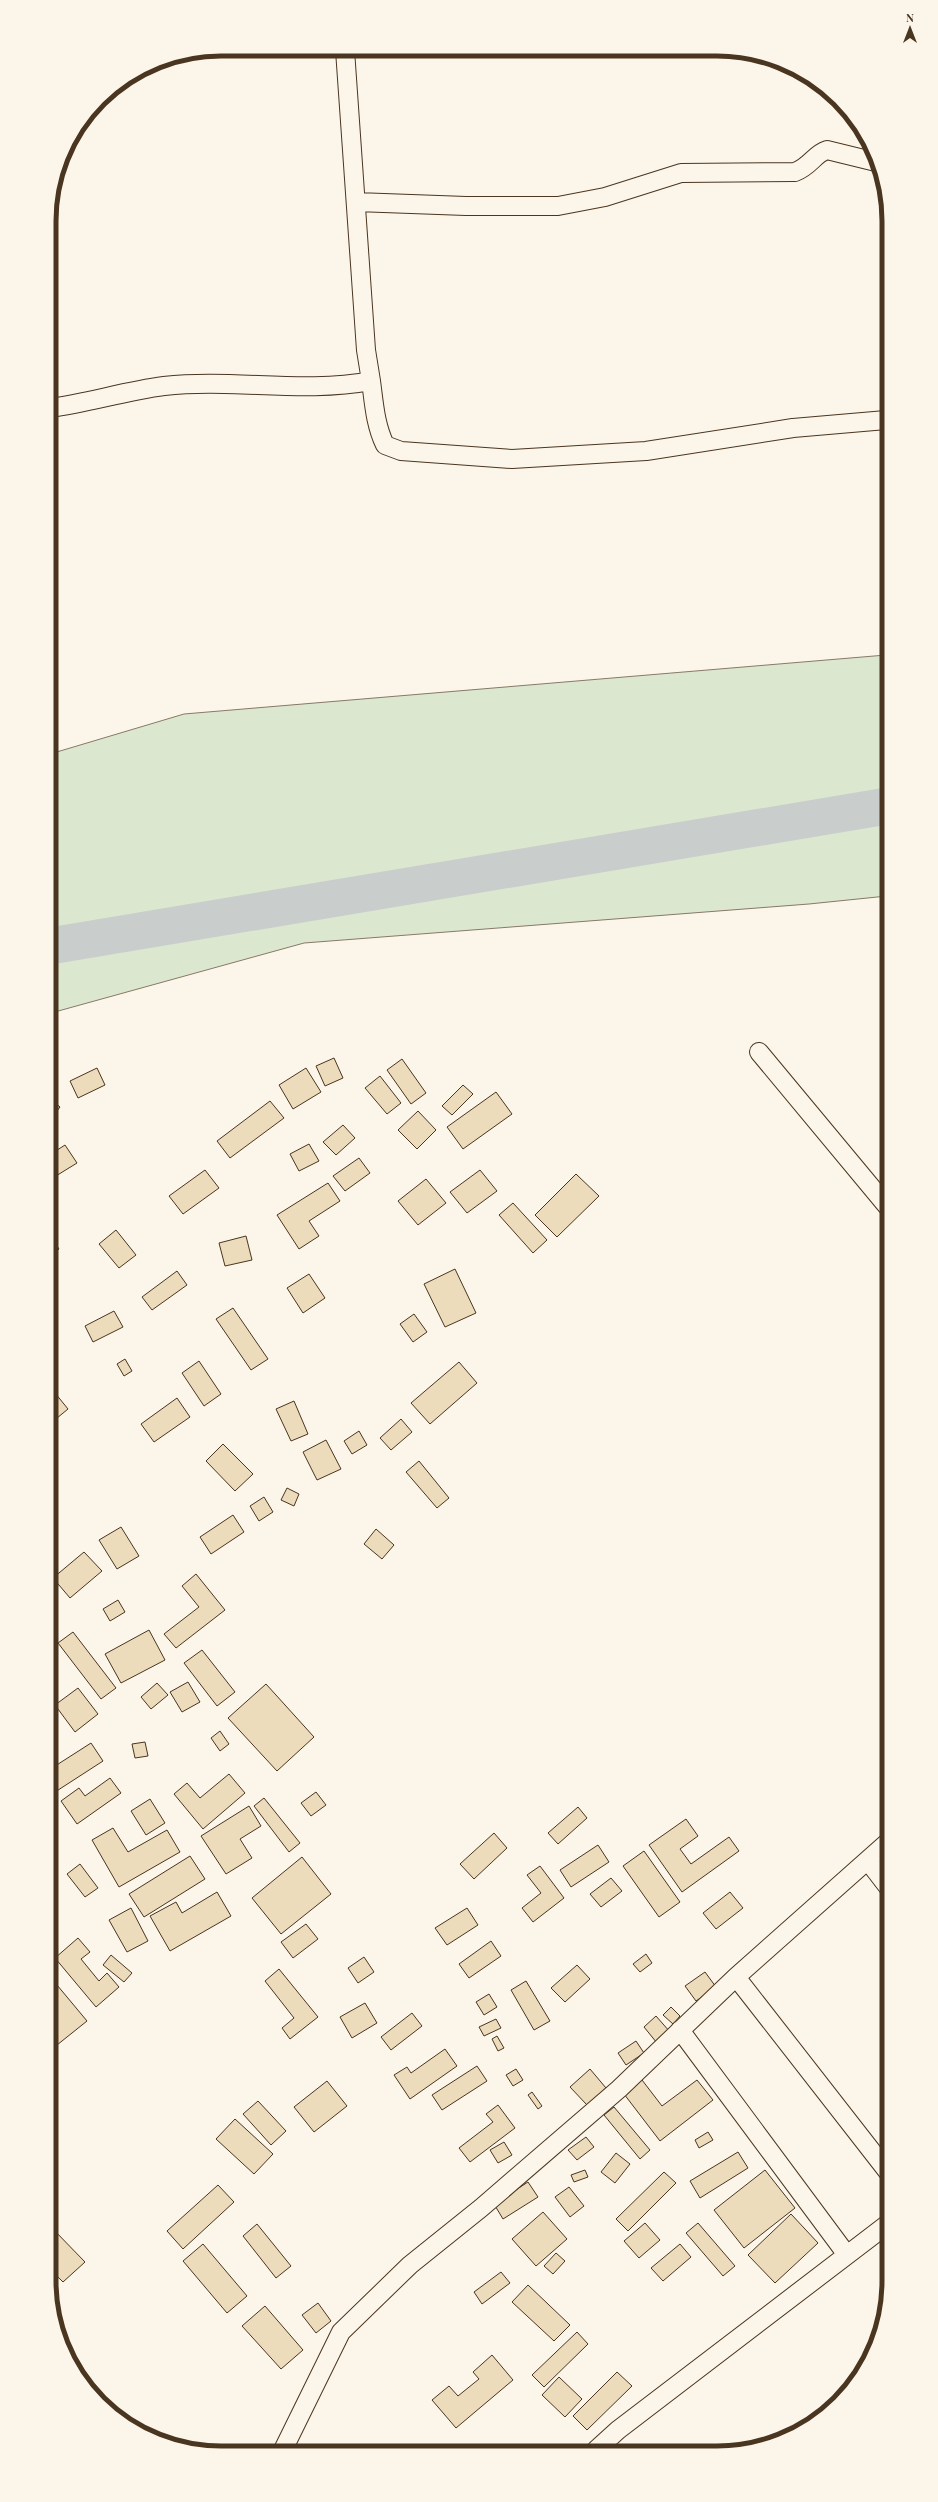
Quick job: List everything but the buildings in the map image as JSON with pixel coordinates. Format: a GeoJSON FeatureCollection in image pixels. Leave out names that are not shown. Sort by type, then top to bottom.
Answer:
{"type":"FeatureCollection","features":[{"type":"Feature","properties":{"kind":"street"},"geometry":{"type":"LineString","coordinates":[[345,56],[366,350],[376,421],[380,436],[385,445],[400,452],[512,459],[646,452],[793,428],[882,420]]}},
{"type":"Feature","properties":{"kind":"street"},"geometry":{"type":"LineString","coordinates":[[356,202],[466,206],[558,206],[605,197],[681,173],[795,172],[806,168],[821,152],[827,150],[870,161]]}},
{"type":"Feature","properties":{"kind":"street"},"geometry":{"type":"LineString","coordinates":[[56,407],[83,404],[163,386],[232,384],[344,386],[371,381]]}},
{"type":"Feature","properties":{"kind":"street"},"geometry":{"type":"LineString","coordinates":[[759,1052],[882,1200]]}},
{"type":"Feature","properties":{"kind":"street"},"geometry":{"type":"LineString","coordinates":[[285,2446],[341,2332],[410,2266],[613,2094],[736,1977],[882,1848]]}},
{"type":"Feature","properties":{"kind":"street"},"geometry":{"type":"LineString","coordinates":[[868,1861],[882,1879]]}},
{"type":"Feature","properties":{"kind":"street"},"geometry":{"type":"LineString","coordinates":[[736,1977],[882,2164]]}},
{"type":"Feature","properties":{"kind":"street"},"geometry":{"type":"LineString","coordinates":[[680,2030],[847,2255]]}},
{"type":"Feature","properties":{"kind":"street"},"geometry":{"type":"LineString","coordinates":[[600,2446],[618,2430],[882,2228]]}},
{"type":"Feature","properties":{"kind":"green space"},"geometry":{"type":"Polygon","coordinates":[[[882,655],[882,897],[809,904],[304,943],[56,1012],[56,752],[184,714],[882,655]]]}},
{"type":"Feature","properties":{"kind":"waterway"},"geometry":{"type":"LineString","coordinates":[[56,945],[882,807]]}}]}
